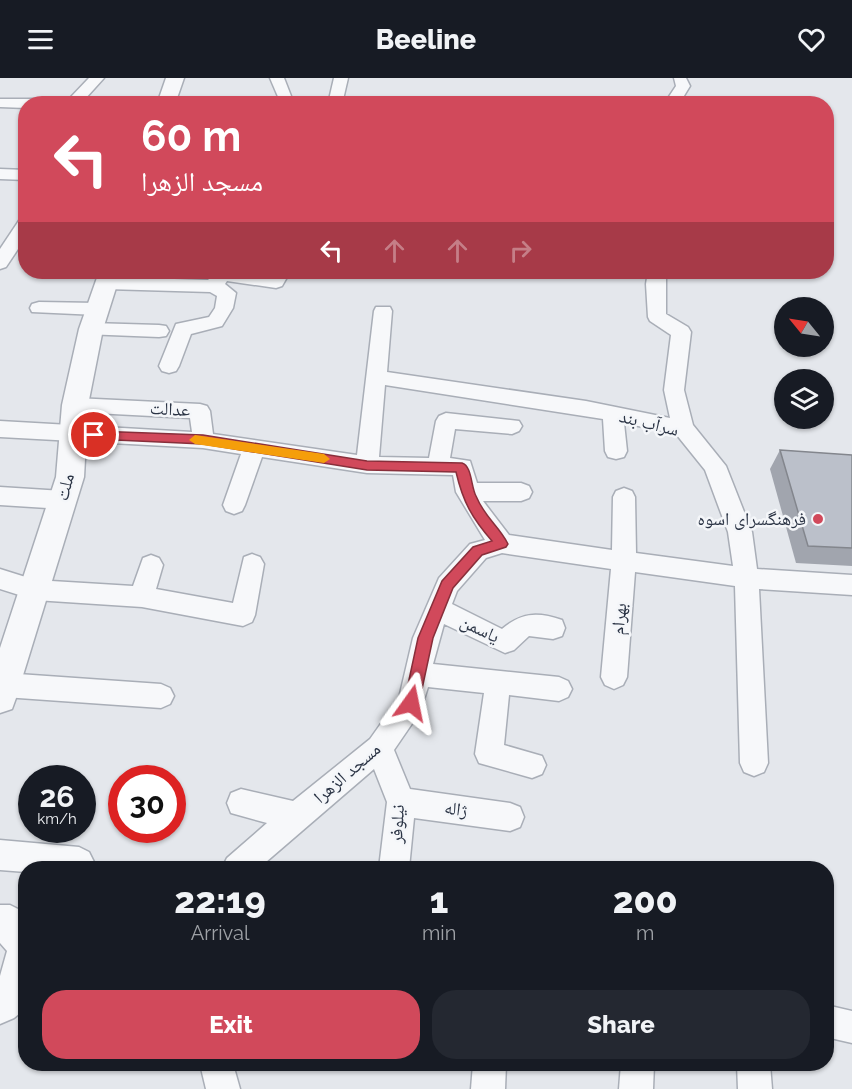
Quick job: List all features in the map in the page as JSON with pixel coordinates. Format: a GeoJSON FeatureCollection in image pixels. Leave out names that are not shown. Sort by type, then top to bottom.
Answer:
{"type":"FeatureCollection","features":[{"type":"Feature","properties":{"kind":"street"},"geometry":{"type":"LineString","coordinates":[[80,96],[97,78]]}},
{"type":"Feature","properties":{"kind":"street"},"geometry":{"type":"LineString","coordinates":[[169,96],[175,78]]}},
{"type":"Feature","properties":{"kind":"street"},"geometry":{"type":"LineString","coordinates":[[277,78],[284,96]]}},
{"type":"Feature","properties":{"kind":"street"},"geometry":{"type":"LineString","coordinates":[[337,96],[341,78]]}},
{"type":"Feature","properties":{"kind":"street"},"geometry":{"type":"LineString","coordinates":[[676,96],[683,86],[679,79]]}},
{"type":"Feature","properties":{"kind":"street"},"geometry":{"type":"LineString","coordinates":[[0,103],[18,103]]}},
{"type":"Feature","properties":{"kind":"street"},"geometry":{"type":"LineString","coordinates":[[0,174],[18,175]]}},
{"type":"Feature","properties":{"kind":"street"},"geometry":{"type":"LineString","coordinates":[[0,263],[18,235]]}},
{"type":"Feature","properties":{"kind":"street","name":"ملت"},"geometry":{"type":"LineString","coordinates":[[2,692],[70,477],[75,405],[94,319],[107,279]]}},
{"type":"Feature","properties":{"kind":"street"},"geometry":{"type":"LineString","coordinates":[[131,279],[213,286],[228,293],[224,308],[216,322],[183,328],[169,366]]}},
{"type":"Feature","properties":{"kind":"street"},"geometry":{"type":"LineString","coordinates":[[213,286],[219,279]]}},
{"type":"Feature","properties":{"kind":"street"},"geometry":{"type":"LineString","coordinates":[[253,279],[276,282],[278,279]]}},
{"type":"Feature","properties":{"kind":"street"},"geometry":{"type":"LineString","coordinates":[[656,279],[657,317],[681,332],[674,390],[683,428]]}},
{"type":"Feature","properties":{"kind":"street"},"geometry":{"type":"LineString","coordinates":[[39,309],[159,331]]}},
{"type":"Feature","properties":{"kind":"street"},"geometry":{"type":"LineString","coordinates":[[367,465],[383,311]]}},
{"type":"Feature","properties":{"kind":"street","name":"سرآب بند"},"geometry":{"type":"LineString","coordinates":[[376,377],[613,414],[683,428],[715,466],[740,532],[747,578],[754,763]]}},
{"type":"Feature","properties":{"kind":"street","name":"عدالت"},"geometry":{"type":"LineString","coordinates":[[75,405],[200,411],[203,440]]}},
{"type":"Feature","properties":{"kind":"street"},"geometry":{"type":"LineString","coordinates":[[613,414],[616,451]]}},
{"type":"Feature","properties":{"kind":"street"},"geometry":{"type":"LineString","coordinates":[[438,467],[446,421],[512,426]]}},
{"type":"Feature","properties":{"kind":"street"},"geometry":{"type":"LineString","coordinates":[[0,429],[203,440],[367,465],[462,467],[467,492],[478,516],[502,544]]}},
{"type":"Feature","properties":{"kind":"street"},"geometry":{"type":"LineString","coordinates":[[234,505],[254,448]]}},
{"type":"Feature","properties":{"kind":"street"},"geometry":{"type":"LineString","coordinates":[[467,492],[521,492]]}},
{"type":"Feature","properties":{"kind":"street"},"geometry":{"type":"LineString","coordinates":[[0,496],[63,500]]}},
{"type":"Feature","properties":{"kind":"street","name":"بهرام"},"geometry":{"type":"LineString","coordinates":[[614,677],[624,561],[624,497]]}},
{"type":"Feature","properties":{"kind":"street","name":"مسجد الزهرا"},"geometry":{"type":"LineString","coordinates":[[245,861],[380,748],[411,703],[426,638],[447,585],[478,551],[502,544],[747,578],[852,585]]}},
{"type":"Feature","properties":{"kind":"street"},"geometry":{"type":"LineString","coordinates":[[0,579],[35,590],[142,597],[243,615],[252,564]]}},
{"type":"Feature","properties":{"kind":"street"},"geometry":{"type":"LineString","coordinates":[[142,597],[151,565]]}},
{"type":"Feature","properties":{"kind":"street","name":"یاسمن"},"geometry":{"type":"LineString","coordinates":[[437,609],[505,642],[524,625],[553,628]]}},
{"type":"Feature","properties":{"kind":"street"},"geometry":{"type":"LineString","coordinates":[[418,674],[560,689]]}},
{"type":"Feature","properties":{"kind":"street"},"geometry":{"type":"LineString","coordinates":[[498,682],[489,754],[532,765]]}},
{"type":"Feature","properties":{"kind":"street"},"geometry":{"type":"LineString","coordinates":[[2,692],[161,696]]}},
{"type":"Feature","properties":{"kind":"street","name":"نیلوفر"},"geometry":{"type":"LineString","coordinates":[[380,748],[401,802],[395,861]]}},
{"type":"Feature","properties":{"kind":"street","name":"ژاله"},"geometry":{"type":"LineString","coordinates":[[401,802],[510,817]]}},
{"type":"Feature","properties":{"kind":"street"},"geometry":{"type":"LineString","coordinates":[[241,803],[297,816]]}},
{"type":"Feature","properties":{"kind":"street"},"geometry":{"type":"LineString","coordinates":[[0,855],[68,861]]}},
{"type":"Feature","properties":{"kind":"street"},"geometry":{"type":"LineString","coordinates":[[0,924],[10,924],[18,934]]}},
{"type":"Feature","properties":{"kind":"street"},"geometry":{"type":"LineString","coordinates":[[0,1004],[7,999],[18,982]]}},
{"type":"Feature","properties":{"kind":"street"},"geometry":{"type":"LineString","coordinates":[[834,1023],[852,1027]]}},
{"type":"Feature","properties":{"kind":"street"},"geometry":{"type":"LineString","coordinates":[[219,1071],[223,1089]]}},
{"type":"Feature","properties":{"kind":"street"},"geometry":{"type":"LineString","coordinates":[[488,1089],[489,1071]]}},
{"type":"Feature","properties":{"kind":"street"},"geometry":{"type":"LineString","coordinates":[[636,1089],[637,1071]]}},
{"type":"Feature","properties":{"kind":"street"},"geometry":{"type":"LineString","coordinates":[[754,1071],[755,1089]]}},
{"type":"Feature","properties":{"kind":"building","name":"فرهنگسرای اسوه"},"geometry":{"type":"Polygon","coordinates":[[[780,450],[852,455],[852,548],[808,546],[780,450]]]}},
{"type":"Feature","properties":{"kind":"slow traffic"},"geometry":{"type":"LineString","coordinates":[[195,440],[324,459]]}},
{"type":"Feature","properties":{"kind":"place","name":"فرهنگسرای اسوه"},"geometry":{"type":"Point","coordinates":[818,519]}},
{"type":"Feature","properties":{"kind":"route"},"geometry":{"type":"LineString","coordinates":[[94,435],[203,440],[367,465],[462,467],[467,492],[478,516],[502,544],[478,551],[447,585],[426,638],[411,703]]}}]}
